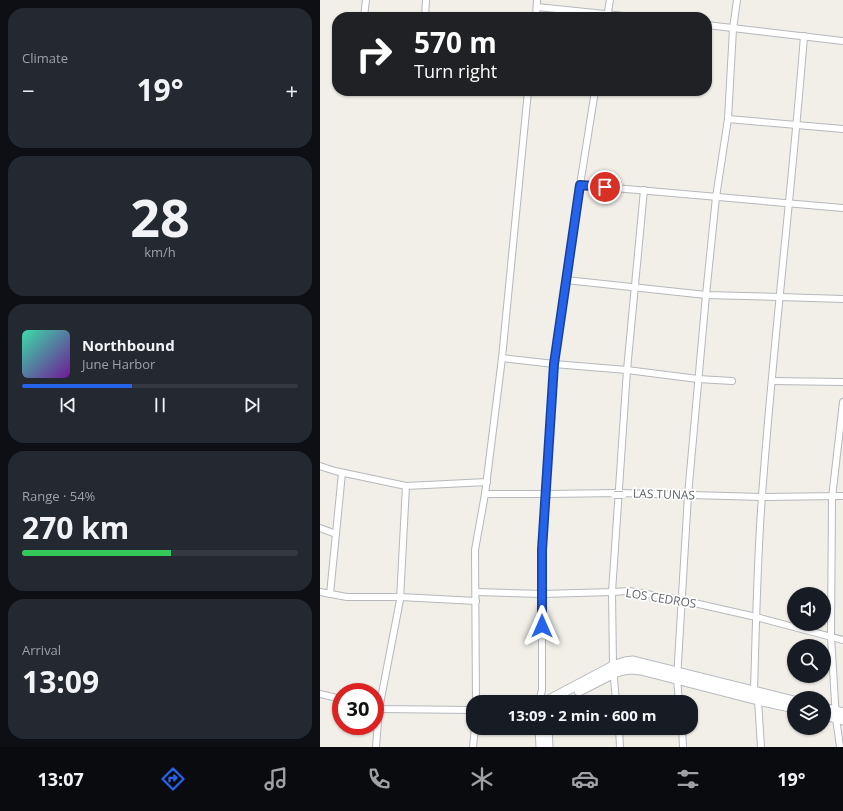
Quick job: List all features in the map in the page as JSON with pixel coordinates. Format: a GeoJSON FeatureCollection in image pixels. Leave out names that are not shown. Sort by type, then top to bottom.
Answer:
{"type":"FeatureCollection","features":[{"type":"Feature","properties":{"kind":"main road"},"geometry":{"type":"LineString","coordinates":[[560,695],[614,670],[631,669],[677,676],[754,691],[787,699]]}},
{"type":"Feature","properties":{"kind":"main road"},"geometry":{"type":"LineString","coordinates":[[570,695],[614,670]]}},
{"type":"Feature","properties":{"kind":"main road"},"geometry":{"type":"LineString","coordinates":[[677,676],[758,700],[787,706]]}},
{"type":"Feature","properties":{"kind":"main road"},"geometry":{"type":"LineString","coordinates":[[540,735],[541,747]]}},
{"type":"Feature","properties":{"kind":"main road"},"geometry":{"type":"LineString","coordinates":[[547,735],[548,747]]}},
{"type":"Feature","properties":{"kind":"street"},"geometry":{"type":"LineString","coordinates":[[365,12],[366,0]]}},
{"type":"Feature","properties":{"kind":"street"},"geometry":{"type":"LineString","coordinates":[[425,12],[426,0]]}},
{"type":"Feature","properties":{"kind":"street"},"geometry":{"type":"LineString","coordinates":[[536,12],[537,0]]}},
{"type":"Feature","properties":{"kind":"street"},"geometry":{"type":"LineString","coordinates":[[608,12],[610,0]]}},
{"type":"Feature","properties":{"kind":"street"},"geometry":{"type":"LineString","coordinates":[[678,695],[677,676],[688,495],[716,197],[728,118],[733,28],[737,0]]}},
{"type":"Feature","properties":{"kind":"street"},"geometry":{"type":"LineString","coordinates":[[537,7],[581,12]]}},
{"type":"Feature","properties":{"kind":"street"},"geometry":{"type":"LineString","coordinates":[[712,26],[843,41]]}},
{"type":"Feature","properties":{"kind":"street"},"geometry":{"type":"LineString","coordinates":[[761,747],[758,700],[754,691],[762,497],[804,36]]}},
{"type":"Feature","properties":{"kind":"street"},"geometry":{"type":"LineString","coordinates":[[476,695],[476,550],[487,482],[502,358],[528,96]]}},
{"type":"Feature","properties":{"kind":"street"},"geometry":{"type":"LineString","coordinates":[[543,695],[542,690],[542,550],[554,364],[594,96]]}},
{"type":"Feature","properties":{"kind":"street"},"geometry":{"type":"LineString","coordinates":[[728,118],[843,129]]}},
{"type":"Feature","properties":{"kind":"street"},"geometry":{"type":"LineString","coordinates":[[580,185],[843,208]]}},
{"type":"Feature","properties":{"kind":"street"},"geometry":{"type":"LineString","coordinates":[[616,695],[612,592],[627,370],[644,190]]}},
{"type":"Feature","properties":{"kind":"street"},"geometry":{"type":"LineString","coordinates":[[566,280],[706,296],[843,299]]}},
{"type":"Feature","properties":{"kind":"street"},"geometry":{"type":"LineString","coordinates":[[502,358],[627,370],[698,379],[732,381]]}},
{"type":"Feature","properties":{"kind":"street"},"geometry":{"type":"LineString","coordinates":[[772,381],[843,382]]}},
{"type":"Feature","properties":{"kind":"street"},"geometry":{"type":"LineString","coordinates":[[840,747],[839,716],[831,637],[832,496],[843,402]]}},
{"type":"Feature","properties":{"kind":"street"},"geometry":{"type":"LineString","coordinates":[[320,466],[342,473],[406,486],[487,482]]}},
{"type":"Feature","properties":{"kind":"street"},"geometry":{"type":"LineString","coordinates":[[330,594],[342,473]]}},
{"type":"Feature","properties":{"kind":"street"},"geometry":{"type":"LineString","coordinates":[[382,683],[400,597],[406,486]]}},
{"type":"Feature","properties":{"kind":"street","name":"LAS TUNAS"},"geometry":{"type":"LineString","coordinates":[[485,494],[618,494],[762,497],[843,496]]}},
{"type":"Feature","properties":{"kind":"street"},"geometry":{"type":"LineString","coordinates":[[320,528],[336,534]]}},
{"type":"Feature","properties":{"kind":"street","name":"LOS CEDROS"},"geometry":{"type":"LineString","coordinates":[[476,592],[542,594],[629,591],[681,600],[756,617],[843,640]]}},
{"type":"Feature","properties":{"kind":"street"},"geometry":{"type":"LineString","coordinates":[[320,592],[347,597],[400,597],[476,601]]}},
{"type":"Feature","properties":{"kind":"street"},"geometry":{"type":"LineString","coordinates":[[541,695],[542,690]]}},
{"type":"Feature","properties":{"kind":"street"},"geometry":{"type":"LineString","coordinates":[[320,694],[332,697]]}},
{"type":"Feature","properties":{"kind":"street"},"geometry":{"type":"LineString","coordinates":[[384,708],[466,710]]}},
{"type":"Feature","properties":{"kind":"street"},"geometry":{"type":"LineString","coordinates":[[376,735],[376,747]]}},
{"type":"Feature","properties":{"kind":"street"},"geometry":{"type":"LineString","coordinates":[[473,747],[474,735]]}},
{"type":"Feature","properties":{"kind":"street"},"geometry":{"type":"LineString","coordinates":[[619,735],[620,747]]}},
{"type":"Feature","properties":{"kind":"street"},"geometry":{"type":"LineString","coordinates":[[682,735],[683,747]]}},
{"type":"Feature","properties":{"kind":"route"},"geometry":{"type":"LineString","coordinates":[[542,626],[542,550],[554,364],[566,280],[580,185],[605,187]]}}]}
